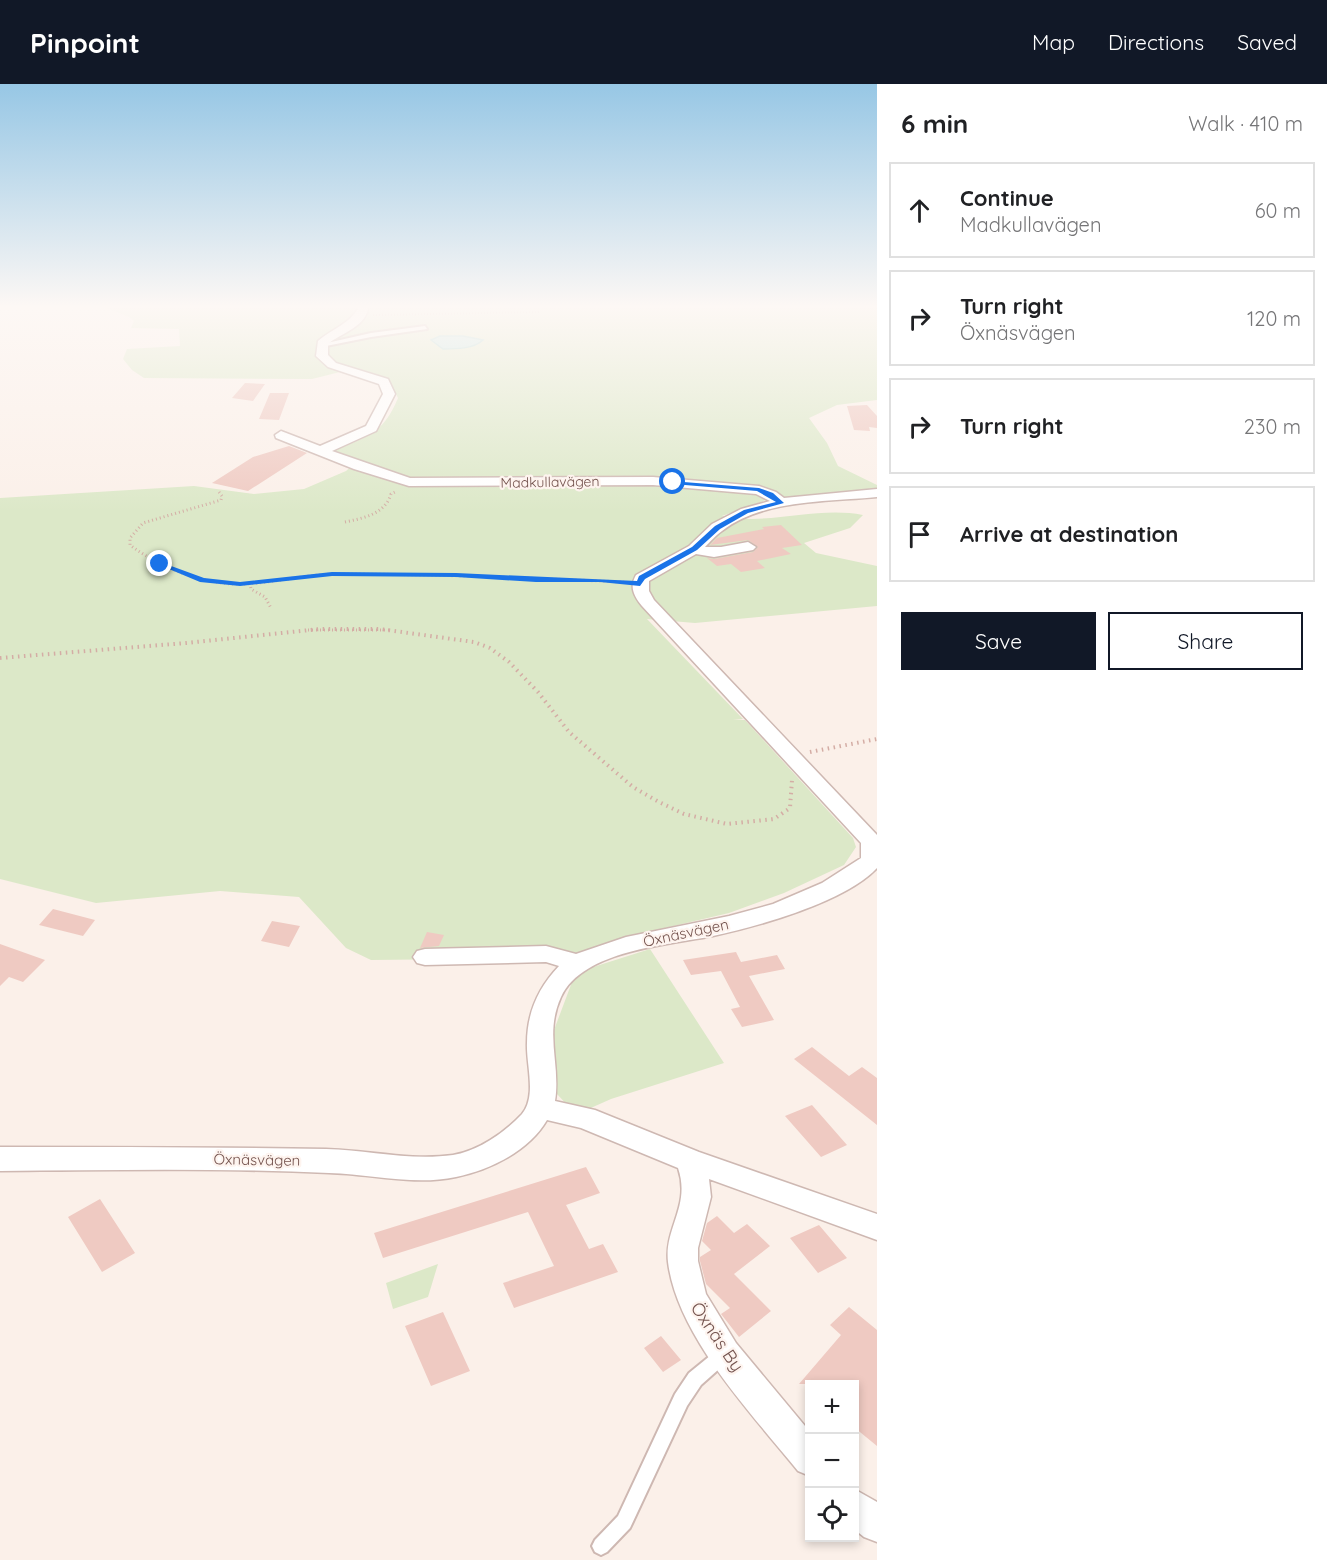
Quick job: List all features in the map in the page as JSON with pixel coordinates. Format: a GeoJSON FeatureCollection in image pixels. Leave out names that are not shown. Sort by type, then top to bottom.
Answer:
{"type":"FeatureCollection","features":[{"type":"Feature","properties":{"kind":"street"},"geometry":{"type":"LineString","coordinates":[[320,452],[371,428],[389,394],[384,382],[359,374]]}},
{"type":"Feature","properties":{"kind":"street","name":"Madkullavägen"},"geometry":{"type":"LineString","coordinates":[[281,435],[320,452],[394,479],[409,482],[673,482],[759,490],[771,495],[781,503]]}},
{"type":"Feature","properties":{"kind":"street"},"geometry":{"type":"LineString","coordinates":[[640,584],[642,578],[694,549],[717,527],[746,512],[781,503],[877,493]]}},
{"type":"Feature","properties":{"kind":"street"},"geometry":{"type":"LineString","coordinates":[[694,549],[718,552],[748,547]]}},
{"type":"Feature","properties":{"kind":"street","name":"Öxnäsvägen"},"geometry":{"type":"LineString","coordinates":[[0,1159],[157,1157],[337,1162],[425,1169],[473,1162],[491,1154],[530,1124],[540,1108],[543,1091],[539,1029],[543,1008],[564,974],[577,963],[620,947],[774,912],[836,885],[875,860],[871,841],[648,603],[640,590],[640,584]]}},
{"type":"Feature","properties":{"kind":"street"},"geometry":{"type":"LineString","coordinates":[[425,957],[546,954],[577,963]]}},
{"type":"Feature","properties":{"kind":"street"},"geometry":{"type":"LineString","coordinates":[[540,1108],[585,1118],[689,1160],[877,1227]]}},
{"type":"Feature","properties":{"kind":"street","name":"Öxnäs By"},"geometry":{"type":"LineString","coordinates":[[689,1160],[695,1177],[697,1197],[683,1248],[685,1273],[691,1298],[725,1354],[805,1453]]}},
{"type":"Feature","properties":{"kind":"street"},"geometry":{"type":"LineString","coordinates":[[859,1509],[877,1524]]}},
{"type":"Feature","properties":{"kind":"lane"},"geometry":{"type":"LineString","coordinates":[[601,1546],[624,1522],[681,1400],[695,1379],[725,1354]]}},
{"type":"Feature","properties":{"kind":"path"},"geometry":{"type":"LineString","coordinates":[[345,522],[380,512],[390,501],[391,494],[409,482]]}},
{"type":"Feature","properties":{"kind":"path"},"geometry":{"type":"LineString","coordinates":[[219,492],[222,495],[221,500],[143,523],[130,538],[130,545],[146,557],[194,577],[222,583],[250,583],[332,574],[456,575],[536,580],[600,580],[640,584]]}},
{"type":"Feature","properties":{"kind":"path"},"geometry":{"type":"LineString","coordinates":[[250,583],[251,589],[265,597],[271,608]]}},
{"type":"Feature","properties":{"kind":"path"},"geometry":{"type":"LineString","coordinates":[[0,658],[186,644],[295,630],[380,629],[422,634],[474,642],[490,648],[509,662],[538,692],[569,732],[600,760],[633,787],[684,814],[727,824],[774,819],[790,808],[792,780],[798,774],[808,772]]}},
{"type":"Feature","properties":{"kind":"path"},"geometry":{"type":"LineString","coordinates":[[792,755],[877,739]]}},
{"type":"Feature","properties":{"kind":"green space"},"geometry":{"type":"Polygon","coordinates":[[[138,374],[332,374],[312,379],[144,378],[138,374]]]}},
{"type":"Feature","properties":{"kind":"green space"},"geometry":{"type":"Polygon","coordinates":[[[368,374],[877,374],[877,400],[837,405],[809,418],[827,443],[838,466],[877,485],[877,488],[766,500],[722,516],[757,519],[828,513],[863,515],[850,528],[804,543],[816,553],[877,566],[877,606],[695,623],[647,619],[743,719],[733,720],[745,720],[853,838],[856,847],[844,865],[784,893],[729,913],[652,931],[559,958],[371,960],[346,948],[299,897],[220,891],[96,903],[0,879],[0,498],[194,486],[254,494],[304,489],[346,471],[356,462],[331,452],[372,433],[386,420],[398,398],[389,380],[368,374]]]}},
{"type":"Feature","properties":{"kind":"green space"},"geometry":{"type":"Polygon","coordinates":[[[650,949],[724,1063],[611,1099],[584,1111],[569,1107],[557,1094],[551,1038],[572,982],[587,969],[650,949]]]}},
{"type":"Feature","properties":{"kind":"green space"},"geometry":{"type":"Polygon","coordinates":[[[438,1264],[428,1297],[393,1309],[386,1283],[438,1264]]]}},
{"type":"Feature","properties":{"kind":"building"},"geometry":{"type":"Polygon","coordinates":[[[245,383],[265,384],[253,401],[232,398],[245,383]]]}},
{"type":"Feature","properties":{"kind":"building"},"geometry":{"type":"Polygon","coordinates":[[[270,393],[289,393],[279,420],[259,419],[270,393]]]}},
{"type":"Feature","properties":{"kind":"building"},"geometry":{"type":"Polygon","coordinates":[[[867,405],[877,416],[877,428],[869,427],[870,431],[854,430],[847,406],[867,405]]]}},
{"type":"Feature","properties":{"kind":"building"},"geometry":{"type":"Polygon","coordinates":[[[289,446],[307,453],[248,491],[212,483],[253,457],[289,446]]]}},
{"type":"Feature","properties":{"kind":"building"},"geometry":{"type":"Polygon","coordinates":[[[781,525],[802,545],[782,548],[791,554],[757,561],[765,568],[741,572],[731,564],[717,566],[707,558],[714,559],[753,552],[758,547],[748,540],[710,545],[717,538],[764,529],[762,527],[781,525]]]}},
{"type":"Feature","properties":{"kind":"building"},"geometry":{"type":"Polygon","coordinates":[[[53,909],[95,920],[83,936],[39,925],[53,909]]]}},
{"type":"Feature","properties":{"kind":"building"},"geometry":{"type":"Polygon","coordinates":[[[272,921],[300,926],[289,947],[261,941],[272,921]]]}},
{"type":"Feature","properties":{"kind":"building"},"geometry":{"type":"Polygon","coordinates":[[[427,932],[444,935],[439,946],[420,948],[427,932]]]}},
{"type":"Feature","properties":{"kind":"building"},"geometry":{"type":"Polygon","coordinates":[[[0,944],[45,960],[23,982],[9,977],[0,986],[0,944]]]}},
{"type":"Feature","properties":{"kind":"building"},"geometry":{"type":"Polygon","coordinates":[[[736,952],[741,962],[777,955],[785,969],[749,976],[774,1020],[742,1027],[731,1009],[740,1007],[721,971],[691,975],[683,960],[736,952]]]}},
{"type":"Feature","properties":{"kind":"building"},"geometry":{"type":"Polygon","coordinates":[[[812,1047],[849,1076],[862,1067],[877,1078],[877,1125],[794,1059],[812,1047]]]}},
{"type":"Feature","properties":{"kind":"building"},"geometry":{"type":"Polygon","coordinates":[[[812,1105],[847,1145],[821,1157],[785,1116],[812,1105]]]}},
{"type":"Feature","properties":{"kind":"building"},"geometry":{"type":"Polygon","coordinates":[[[586,1167],[600,1193],[566,1205],[589,1249],[603,1244],[618,1272],[514,1308],[503,1283],[554,1266],[528,1212],[383,1258],[374,1233],[586,1167]]]}},
{"type":"Feature","properties":{"kind":"building"},"geometry":{"type":"Polygon","coordinates":[[[100,1199],[135,1253],[102,1272],[68,1217],[100,1199]]]}},
{"type":"Feature","properties":{"kind":"building"},"geometry":{"type":"Polygon","coordinates":[[[717,1216],[734,1233],[747,1224],[770,1246],[734,1274],[771,1311],[739,1337],[721,1314],[730,1308],[706,1284],[700,1261],[700,1257],[711,1250],[702,1241],[707,1223],[717,1216]]]}},
{"type":"Feature","properties":{"kind":"building"},"geometry":{"type":"Polygon","coordinates":[[[819,1225],[847,1258],[818,1273],[790,1238],[819,1225]]]}},
{"type":"Feature","properties":{"kind":"building"},"geometry":{"type":"Polygon","coordinates":[[[849,1307],[877,1330],[877,1446],[859,1431],[859,1380],[805,1380],[805,1384],[799,1384],[841,1335],[830,1325],[849,1307]]]}},
{"type":"Feature","properties":{"kind":"building"},"geometry":{"type":"Polygon","coordinates":[[[443,1312],[470,1371],[431,1386],[405,1326],[443,1312]]]}},
{"type":"Feature","properties":{"kind":"building"},"geometry":{"type":"Polygon","coordinates":[[[661,1336],[681,1360],[663,1372],[644,1348],[661,1336]]]}},
{"type":"Feature","properties":{"kind":"route"},"geometry":{"type":"LineString","coordinates":[[160,564],[202,580],[240,584],[332,574],[456,575],[536,580],[600,580],[640,584],[642,578],[655,569],[694,549],[717,527],[746,512],[781,503],[771,495],[759,490],[673,482]]}}]}
